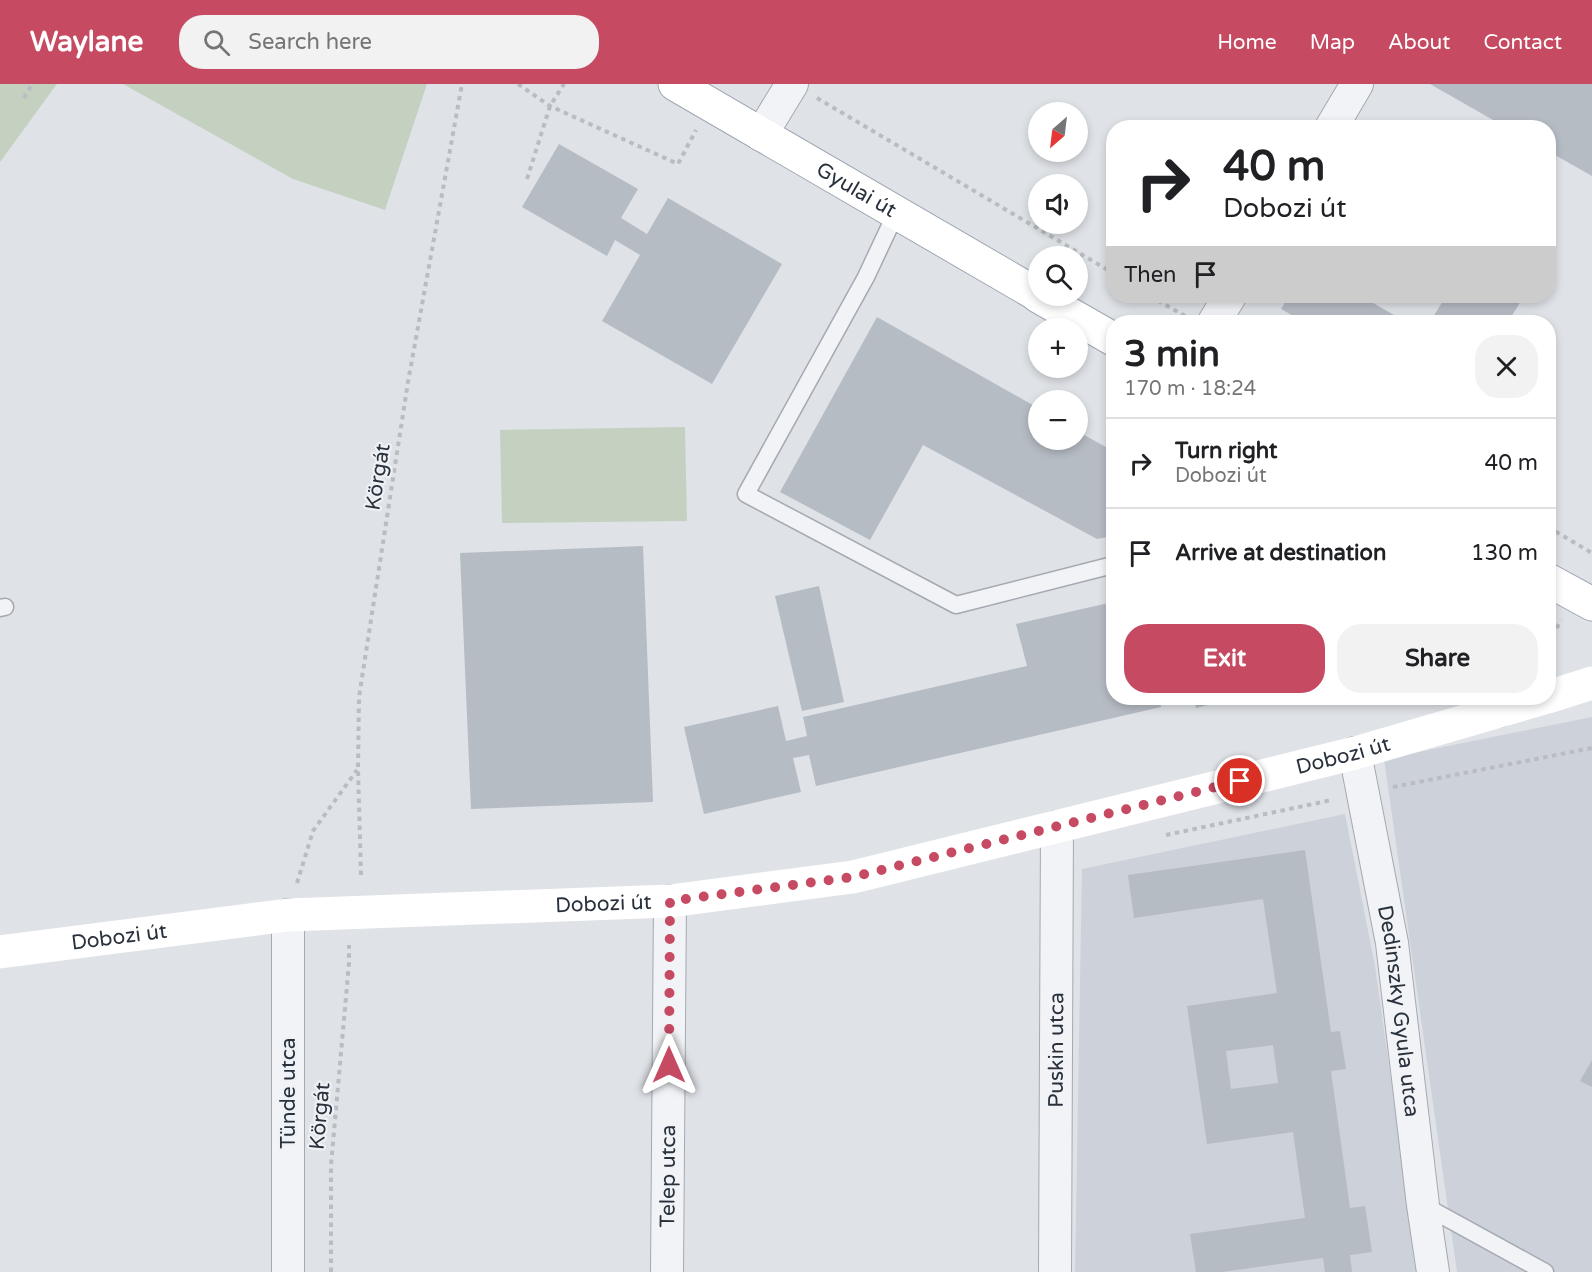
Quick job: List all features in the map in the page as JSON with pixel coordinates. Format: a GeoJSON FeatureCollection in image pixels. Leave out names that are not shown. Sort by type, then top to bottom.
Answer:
{"type":"FeatureCollection","features":[{"type":"Feature","properties":{"kind":"main road","name":"Gyulai út"},"geometry":{"type":"LineString","coordinates":[[675,84],[1028,289]]}},
{"type":"Feature","properties":{"kind":"main road","name":"Gyulai út"},"geometry":{"type":"LineString","coordinates":[[1057,306],[1106,335]]}},
{"type":"Feature","properties":{"kind":"main road"},"geometry":{"type":"LineString","coordinates":[[1556,584],[1592,604]]}},
{"type":"Feature","properties":{"kind":"main road","name":"Dobozi út"},"geometry":{"type":"LineString","coordinates":[[1556,694],[1592,683]]}},
{"type":"Feature","properties":{"kind":"main road","name":"Dobozi út"},"geometry":{"type":"LineString","coordinates":[[0,952],[288,915],[670,901],[853,877],[1355,753],[1499,705]]}},
{"type":"Feature","properties":{"kind":"street"},"geometry":{"type":"LineString","coordinates":[[1336,120],[1357,84]]}},
{"type":"Feature","properties":{"kind":"street"},"geometry":{"type":"LineString","coordinates":[[760,135],[803,90]]}},
{"type":"Feature","properties":{"kind":"street"},"geometry":{"type":"LineString","coordinates":[[1206,315],[1221,303]]}},
{"type":"Feature","properties":{"kind":"street","name":"Dedinszky Gyula utca"},"geometry":{"type":"LineString","coordinates":[[1355,753],[1392,944],[1433,1272]]}},
{"type":"Feature","properties":{"kind":"street","name":"Puskin utca"},"geometry":{"type":"LineString","coordinates":[[1055,1272],[1057,827]]}},
{"type":"Feature","properties":{"kind":"street","name":"Telep utca"},"geometry":{"type":"LineString","coordinates":[[667,1272],[670,901]]}},
{"type":"Feature","properties":{"kind":"street","name":"Tünde utca"},"geometry":{"type":"LineString","coordinates":[[288,915],[288,1272]]}},
{"type":"Feature","properties":{"kind":"lane"},"geometry":{"type":"LineString","coordinates":[[896,213],[866,277],[746,494],[956,605],[1106,567]]}},
{"type":"Feature","properties":{"kind":"lane"},"geometry":{"type":"LineString","coordinates":[[1423,1205],[1545,1272]]}},
{"type":"Feature","properties":{"kind":"path"},"geometry":{"type":"LineString","coordinates":[[24,98],[32,84]]}},
{"type":"Feature","properties":{"kind":"path"},"geometry":{"type":"LineString","coordinates":[[518,84],[550,106],[678,164],[709,105]]}},
{"type":"Feature","properties":{"kind":"path"},"geometry":{"type":"LineString","coordinates":[[527,179],[550,106],[564,84]]}},
{"type":"Feature","properties":{"kind":"path","name":"Körgát"},"geometry":{"type":"LineString","coordinates":[[361,875],[358,769],[359,697],[408,382],[462,86]]}},
{"type":"Feature","properties":{"kind":"path"},"geometry":{"type":"LineString","coordinates":[[803,90],[1106,269]]}},
{"type":"Feature","properties":{"kind":"path"},"geometry":{"type":"LineString","coordinates":[[1165,303],[1190,315]]}},
{"type":"Feature","properties":{"kind":"path"},"geometry":{"type":"LineString","coordinates":[[1556,532],[1592,553]]}},
{"type":"Feature","properties":{"kind":"path"},"geometry":{"type":"LineString","coordinates":[[288,915],[313,831],[358,769]]}},
{"type":"Feature","properties":{"kind":"path","name":"Körgát"},"geometry":{"type":"LineString","coordinates":[[331,1272],[331,1165],[349,963],[348,938]]}},
{"type":"Feature","properties":{"kind":"shaded area"},"geometry":{"type":"Polygon","coordinates":[[[1592,717],[1592,1272],[1457,1272],[1384,759],[1592,717]]]}},
{"type":"Feature","properties":{"kind":"shaded area"},"geometry":{"type":"Polygon","coordinates":[[[1345,814],[1375,966],[1418,1272],[1075,1272],[1082,869],[1345,814]]]}},
{"type":"Feature","properties":{"kind":"green space"},"geometry":{"type":"Polygon","coordinates":[[[0,84],[57,84],[0,162],[0,84]]]}},
{"type":"Feature","properties":{"kind":"green space"},"geometry":{"type":"Polygon","coordinates":[[[123,84],[427,84],[385,210],[293,179],[123,84]]]}},
{"type":"Feature","properties":{"kind":"green space"},"geometry":{"type":"Polygon","coordinates":[[[685,427],[687,521],[502,523],[500,430],[685,427]]]}},
{"type":"Feature","properties":{"kind":"building"},"geometry":{"type":"Polygon","coordinates":[[[1430,84],[1592,84],[1592,176],[1556,156],[1556,120],[1493,120],[1430,84]]]}},
{"type":"Feature","properties":{"kind":"building"},"geometry":{"type":"Polygon","coordinates":[[[559,144],[638,189],[621,218],[647,234],[668,198],[782,264],[712,384],[602,321],[640,255],[615,240],[607,256],[522,207],[559,144]]]}},
{"type":"Feature","properties":{"kind":"building"},"geometry":{"type":"Polygon","coordinates":[[[1285,303],[1373,303],[1394,315],[1292,315],[1281,309],[1285,303]]]}},
{"type":"Feature","properties":{"kind":"building"},"geometry":{"type":"Polygon","coordinates":[[[1442,303],[1520,303],[1512,315],[1434,315],[1442,303]]]}},
{"type":"Feature","properties":{"kind":"building"},"geometry":{"type":"Polygon","coordinates":[[[877,317],[1028,402],[1028,450],[1088,450],[1088,437],[1106,447],[1106,537],[1097,539],[923,445],[870,540],[780,492],[877,317]]]}},
{"type":"Feature","properties":{"kind":"building"},"geometry":{"type":"Polygon","coordinates":[[[643,546],[653,802],[471,809],[460,553],[643,546]]]}},
{"type":"Feature","properties":{"kind":"building"},"geometry":{"type":"Polygon","coordinates":[[[819,586],[844,702],[802,711],[775,596],[819,586]]]}},
{"type":"Feature","properties":{"kind":"building"},"geometry":{"type":"Polygon","coordinates":[[[1106,604],[1106,705],[1161,705],[1161,707],[816,786],[809,755],[793,758],[801,792],[704,814],[684,727],[778,706],[786,741],[807,736],[803,717],[1027,666],[1016,624],[1106,604]]]}},
{"type":"Feature","properties":{"kind":"building"},"geometry":{"type":"Polygon","coordinates":[[[1305,850],[1331,1032],[1340,1031],[1346,1069],[1331,1071],[1350,1208],[1365,1206],[1372,1252],[1350,1255],[1352,1272],[1325,1272],[1323,1258],[1222,1272],[1196,1272],[1190,1234],[1305,1218],[1293,1132],[1207,1144],[1187,1006],[1277,993],[1263,899],[1134,918],[1128,875],[1305,850]],[[1273,1045],[1226,1051],[1231,1089],[1278,1083],[1273,1045]]]}},
{"type":"Feature","properties":{"kind":"building"},"geometry":{"type":"Polygon","coordinates":[[[1592,1060],[1592,1087],[1580,1081],[1592,1060]]]}},
{"type":"Feature","properties":{"kind":"route"},"geometry":{"type":"LineString","coordinates":[[669,1065],[670,901],[853,877],[1240,781]]}}]}
